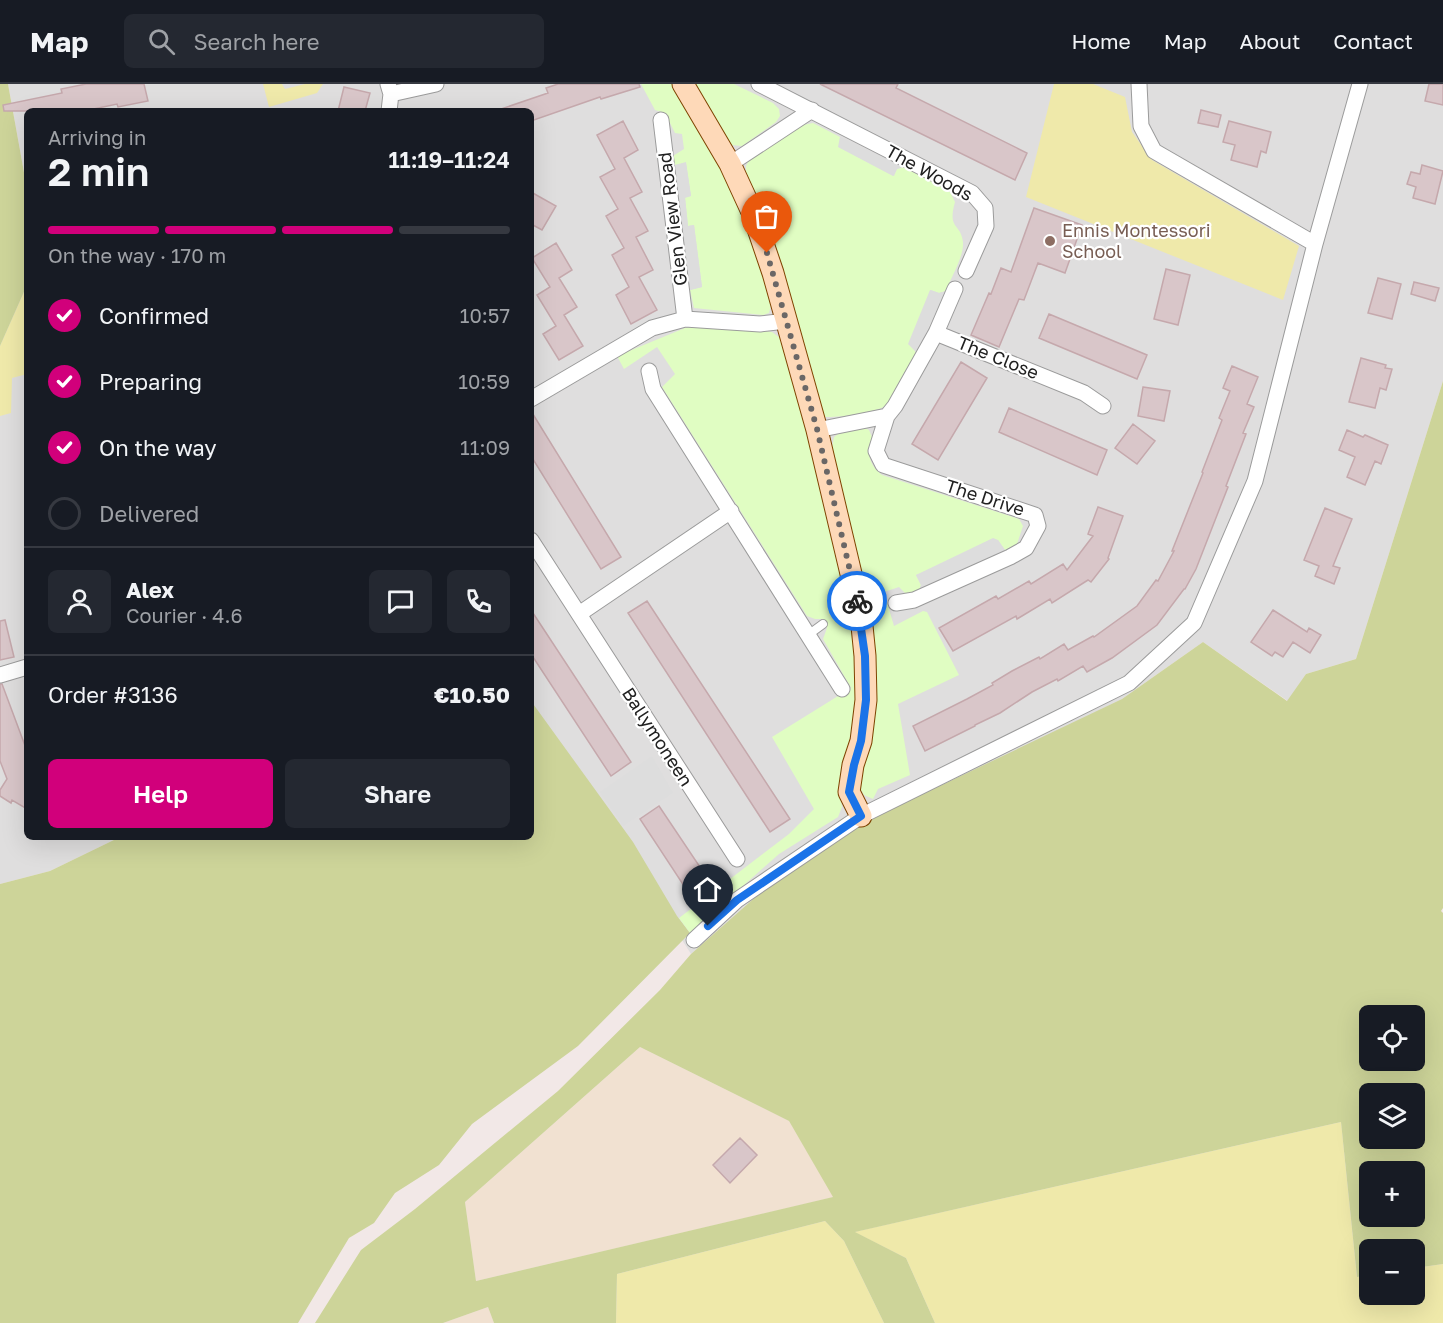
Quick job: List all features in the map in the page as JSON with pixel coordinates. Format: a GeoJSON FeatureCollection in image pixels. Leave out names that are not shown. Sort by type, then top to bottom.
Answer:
{"type":"FeatureCollection","features":[{"type":"Feature","properties":{"kind":"main road"},"geometry":{"type":"LineString","coordinates":[[683,84],[730,164],[753,214],[773,273],[817,429],[862,627],[866,700],[861,741],[849,792],[861,816]]}},
{"type":"Feature","properties":{"kind":"street"},"geometry":{"type":"LineString","coordinates":[[389,108],[389,89],[436,84]]}},
{"type":"Feature","properties":{"kind":"street","name":"The Woods"},"geometry":{"type":"LineString","coordinates":[[759,84],[972,193],[985,208],[986,226],[966,271]]}},
{"type":"Feature","properties":{"kind":"street"},"geometry":{"type":"LineString","coordinates":[[1139,84],[1141,126],[1154,151],[1315,244]]}},
{"type":"Feature","properties":{"kind":"street"},"geometry":{"type":"LineString","coordinates":[[693,940],[737,900],[861,816],[1129,683],[1194,623],[1255,482],[1315,244],[1360,84]]}},
{"type":"Feature","properties":{"kind":"street"},"geometry":{"type":"LineString","coordinates":[[730,164],[812,110]]}},
{"type":"Feature","properties":{"kind":"street","name":"Glen View Road"},"geometry":{"type":"LineString","coordinates":[[661,120],[685,319]]}},
{"type":"Feature","properties":{"kind":"street","name":"The Close"},"geometry":{"type":"LineString","coordinates":[[955,289],[936,333],[1084,393],[1102,406]]}},
{"type":"Feature","properties":{"kind":"street"},"geometry":{"type":"LineString","coordinates":[[534,397],[652,328],[685,319],[760,324],[786,321]]}},
{"type":"Feature","properties":{"kind":"street"},"geometry":{"type":"LineString","coordinates":[[817,429],[887,416],[895,406],[936,333]]}},
{"type":"Feature","properties":{"kind":"street"},"geometry":{"type":"LineString","coordinates":[[649,371],[653,389],[842,688]]}},
{"type":"Feature","properties":{"kind":"street","name":"The Drive"},"geometry":{"type":"LineString","coordinates":[[887,416],[876,452],[883,465],[1025,511],[1035,515],[1038,525],[1026,548],[1010,557],[914,600],[896,603]]}},
{"type":"Feature","properties":{"kind":"street"},"geometry":{"type":"LineString","coordinates":[[579,614],[731,511]]}},
{"type":"Feature","properties":{"kind":"street","name":"Ballymoneen"},"geometry":{"type":"LineString","coordinates":[[534,549],[579,614],[737,859]]}},
{"type":"Feature","properties":{"kind":"street"},"geometry":{"type":"LineString","coordinates":[[0,675],[24,668]]}},
{"type":"Feature","properties":{"kind":"lane"},"geometry":{"type":"LineString","coordinates":[[808,634],[823,624]]}},
{"type":"Feature","properties":{"kind":"shaded area"},"geometry":{"type":"Polygon","coordinates":[[[8,84],[1443,84],[1443,381],[1356,659],[1306,674],[1288,701],[1203,642],[1122,699],[793,864],[691,954],[534,710],[534,108],[24,108],[24,172],[8,84]]]}},
{"type":"Feature","properties":{"kind":"shaded area"},"geometry":{"type":"Polygon","coordinates":[[[263,84],[282,84],[285,89],[305,84],[323,84],[317,93],[269,107],[263,84]]]}},
{"type":"Feature","properties":{"kind":"shaded area"},"geometry":{"type":"Polygon","coordinates":[[[1054,84],[1093,84],[1125,97],[1132,132],[1152,160],[1299,246],[1283,300],[1026,197],[1054,84]]]}},
{"type":"Feature","properties":{"kind":"shaded area"},"geometry":{"type":"Polygon","coordinates":[[[840,137],[903,167],[897,169],[893,176],[838,147],[840,137]]]}},
{"type":"Feature","properties":{"kind":"shaded area"},"geometry":{"type":"Polygon","coordinates":[[[686,162],[691,196],[685,198],[688,226],[694,225],[702,287],[690,290],[675,165],[686,162]]]}},
{"type":"Feature","properties":{"kind":"shaded area"},"geometry":{"type":"Polygon","coordinates":[[[930,290],[939,293],[946,291],[916,352],[908,344],[930,290]]]}},
{"type":"Feature","properties":{"kind":"shaded area"},"geometry":{"type":"Polygon","coordinates":[[[24,292],[24,840],[114,840],[50,871],[0,884],[0,346],[24,292]]]}},
{"type":"Feature","properties":{"kind":"shaded area"},"geometry":{"type":"Polygon","coordinates":[[[24,292],[24,375],[12,378],[11,413],[0,416],[0,346],[24,292]]]}},
{"type":"Feature","properties":{"kind":"shaded area"},"geometry":{"type":"Polygon","coordinates":[[[993,538],[998,540],[1005,550],[919,591],[921,585],[916,575],[993,538]]]}},
{"type":"Feature","properties":{"kind":"shaded area"},"geometry":{"type":"Polygon","coordinates":[[[652,756],[673,793],[623,826],[600,792],[652,756]]]}},
{"type":"Feature","properties":{"kind":"shaded area"},"geometry":{"type":"Polygon","coordinates":[[[640,1047],[789,1121],[834,1197],[476,1281],[465,1202],[640,1047]]]}},
{"type":"Feature","properties":{"kind":"shaded area"},"geometry":{"type":"Polygon","coordinates":[[[1341,1122],[1357,1277],[1359,1277],[1359,1305],[1425,1305],[1425,1267],[1443,1264],[1443,1323],[935,1323],[906,1258],[854,1232],[1341,1122]]]}},
{"type":"Feature","properties":{"kind":"shaded area"},"geometry":{"type":"Polygon","coordinates":[[[825,1221],[844,1241],[884,1323],[616,1323],[617,1274],[825,1221]]]}},
{"type":"Feature","properties":{"kind":"shaded area"},"geometry":{"type":"Polygon","coordinates":[[[488,1307],[494,1323],[443,1323],[488,1307]]]}},
{"type":"Feature","properties":{"kind":"green space"},"geometry":{"type":"Polygon","coordinates":[[[0,84],[8,84],[24,172],[24,292],[0,346],[0,84]]]}},
{"type":"Feature","properties":{"kind":"green space"},"geometry":{"type":"Polygon","coordinates":[[[641,84],[673,84],[726,175],[743,215],[769,290],[771,305],[769,313],[763,315],[694,308],[690,290],[702,287],[694,225],[688,226],[685,197],[691,196],[686,163],[675,165],[673,156],[684,149],[682,134],[675,133],[665,113],[655,110],[641,84]]]}},
{"type":"Feature","properties":{"kind":"green space"},"geometry":{"type":"Polygon","coordinates":[[[693,84],[734,84],[773,103],[779,109],[780,116],[776,122],[742,146],[731,145],[725,140],[693,84]]]}},
{"type":"Feature","properties":{"kind":"green space"},"geometry":{"type":"Polygon","coordinates":[[[813,123],[840,137],[839,147],[894,176],[897,169],[903,167],[949,190],[955,202],[953,222],[963,242],[959,260],[946,291],[939,293],[931,290],[909,344],[916,352],[894,395],[881,408],[838,417],[825,417],[820,408],[793,303],[746,173],[749,160],[803,125],[813,123]]]}},
{"type":"Feature","properties":{"kind":"green space"},"geometry":{"type":"Polygon","coordinates":[[[717,325],[772,332],[780,338],[820,474],[856,645],[857,683],[854,721],[839,789],[842,807],[838,817],[779,854],[690,933],[679,918],[789,834],[814,809],[772,737],[851,688],[823,639],[827,628],[824,619],[807,616],[662,387],[675,374],[657,347],[624,369],[617,356],[685,328],[717,325]]]}},
{"type":"Feature","properties":{"kind":"green space"},"geometry":{"type":"Polygon","coordinates":[[[1443,381],[1443,908],[1441,911],[1443,913],[1443,1264],[1425,1267],[1425,1239],[1359,1239],[1359,1277],[1357,1277],[1341,1122],[855,1232],[906,1258],[935,1323],[884,1323],[844,1241],[825,1221],[617,1274],[616,1323],[494,1323],[488,1307],[443,1323],[315,1323],[361,1250],[415,1209],[558,1091],[660,990],[691,954],[793,864],[833,837],[1122,699],[1203,642],[1287,701],[1306,674],[1356,659],[1443,381]],[[640,1047],[465,1202],[476,1281],[833,1197],[789,1121],[640,1047]]]}},
{"type":"Feature","properties":{"kind":"green space"},"geometry":{"type":"Polygon","coordinates":[[[863,427],[869,430],[872,437],[869,448],[871,462],[882,475],[1019,519],[1023,526],[1017,544],[1005,550],[998,540],[916,575],[921,585],[919,591],[906,594],[899,587],[884,592],[894,626],[923,611],[927,612],[959,675],[898,704],[910,775],[878,789],[873,799],[864,795],[858,785],[873,724],[832,448],[834,437],[842,431],[863,427]]]}},
{"type":"Feature","properties":{"kind":"green space"},"geometry":{"type":"Polygon","coordinates":[[[534,705],[633,842],[677,916],[690,933],[578,1046],[472,1124],[439,1165],[395,1193],[374,1223],[349,1238],[298,1323],[0,1323],[0,884],[50,871],[114,840],[534,840],[534,705]]]}},
{"type":"Feature","properties":{"kind":"building"},"geometry":{"type":"Polygon","coordinates":[[[86,84],[144,84],[148,101],[118,107],[117,104],[98,108],[24,108],[24,111],[4,111],[3,105],[62,93],[61,89],[86,84]]]}},
{"type":"Feature","properties":{"kind":"building"},"geometry":{"type":"Polygon","coordinates":[[[558,84],[639,84],[640,87],[601,99],[600,97],[534,120],[534,108],[504,108],[548,93],[546,88],[558,84]]]}},
{"type":"Feature","properties":{"kind":"building"},"geometry":{"type":"Polygon","coordinates":[[[820,84],[898,84],[896,88],[1027,153],[1015,180],[820,84]]]}},
{"type":"Feature","properties":{"kind":"building"},"geometry":{"type":"Polygon","coordinates":[[[1429,84],[1443,84],[1443,105],[1425,101],[1429,84]]]}},
{"type":"Feature","properties":{"kind":"building"},"geometry":{"type":"Polygon","coordinates":[[[344,87],[370,93],[366,108],[339,108],[344,87]]]}},
{"type":"Feature","properties":{"kind":"building"},"geometry":{"type":"Polygon","coordinates":[[[1201,110],[1221,115],[1218,127],[1198,123],[1201,110]]]}},
{"type":"Feature","properties":{"kind":"building"},"geometry":{"type":"Polygon","coordinates":[[[623,121],[638,150],[624,158],[642,192],[630,198],[648,231],[636,237],[653,270],[639,277],[657,310],[631,324],[616,295],[629,287],[612,255],[624,248],[606,216],[618,209],[600,177],[615,169],[597,135],[623,121]]]}},
{"type":"Feature","properties":{"kind":"building"},"geometry":{"type":"Polygon","coordinates":[[[1229,121],[1271,132],[1266,153],[1261,151],[1257,167],[1231,160],[1235,145],[1223,142],[1229,121]]]}},
{"type":"Feature","properties":{"kind":"building"},"geometry":{"type":"Polygon","coordinates":[[[1422,165],[1443,171],[1435,204],[1413,198],[1416,187],[1407,184],[1411,172],[1420,174],[1422,165]]]}},
{"type":"Feature","properties":{"kind":"building"},"geometry":{"type":"Polygon","coordinates":[[[534,194],[556,206],[542,230],[534,226],[534,194]]]}},
{"type":"Feature","properties":{"kind":"building"},"geometry":{"type":"Polygon","coordinates":[[[1034,208],[1082,225],[1065,273],[1038,263],[1024,300],[1019,299],[999,347],[971,335],[1001,268],[1011,272],[1034,208]]]}},
{"type":"Feature","properties":{"kind":"building"},"geometry":{"type":"Polygon","coordinates":[[[556,243],[572,270],[559,278],[577,307],[564,315],[583,346],[559,360],[543,334],[556,326],[537,295],[550,287],[534,261],[534,257],[556,243]]]}},
{"type":"Feature","properties":{"kind":"building"},"geometry":{"type":"Polygon","coordinates":[[[1166,269],[1190,275],[1178,325],[1154,319],[1166,269]]]}},
{"type":"Feature","properties":{"kind":"building"},"geometry":{"type":"Polygon","coordinates":[[[1378,278],[1401,284],[1392,319],[1368,313],[1378,278]]]}},
{"type":"Feature","properties":{"kind":"building"},"geometry":{"type":"Polygon","coordinates":[[[1414,282],[1439,288],[1435,301],[1411,294],[1414,282]]]}},
{"type":"Feature","properties":{"kind":"building"},"geometry":{"type":"Polygon","coordinates":[[[1049,314],[1147,355],[1137,379],[1039,338],[1049,314]]]}},
{"type":"Feature","properties":{"kind":"building"},"geometry":{"type":"Polygon","coordinates":[[[1361,358],[1392,369],[1386,390],[1380,388],[1375,408],[1349,402],[1361,358]]]}},
{"type":"Feature","properties":{"kind":"building"},"geometry":{"type":"Polygon","coordinates":[[[961,362],[987,378],[938,460],[912,444],[961,362]]]}},
{"type":"Feature","properties":{"kind":"building"},"geometry":{"type":"Polygon","coordinates":[[[1232,366],[1258,377],[1247,404],[1254,407],[1243,433],[1246,434],[1226,486],[1228,487],[1196,569],[1185,589],[1157,625],[1112,658],[1087,672],[1083,666],[1058,681],[1057,679],[1032,692],[1000,713],[925,751],[913,726],[993,685],[992,683],[1012,671],[1039,657],[1040,659],[1064,644],[1068,650],[1094,637],[1137,606],[1156,580],[1158,581],[1174,551],[1172,551],[1222,420],[1219,418],[1230,391],[1223,388],[1232,366]]]}},
{"type":"Feature","properties":{"kind":"building"},"geometry":{"type":"Polygon","coordinates":[[[1143,387],[1170,391],[1164,421],[1138,416],[1143,387]]]}},
{"type":"Feature","properties":{"kind":"building"},"geometry":{"type":"Polygon","coordinates":[[[1009,408],[1107,450],[1097,475],[999,432],[1009,408]]]}},
{"type":"Feature","properties":{"kind":"building"},"geometry":{"type":"Polygon","coordinates":[[[534,416],[621,557],[601,569],[534,461],[534,416]]]}},
{"type":"Feature","properties":{"kind":"building"},"geometry":{"type":"Polygon","coordinates":[[[1133,424],[1155,441],[1137,464],[1115,448],[1133,424]]]}},
{"type":"Feature","properties":{"kind":"building"},"geometry":{"type":"Polygon","coordinates":[[[1347,430],[1388,445],[1381,464],[1375,461],[1365,485],[1347,477],[1355,457],[1339,450],[1347,430]]]}},
{"type":"Feature","properties":{"kind":"building"},"geometry":{"type":"Polygon","coordinates":[[[1098,507],[1123,516],[1109,559],[1091,582],[1088,580],[1052,603],[1050,599],[1017,619],[1016,616],[953,651],[939,628],[996,596],[998,599],[1029,581],[1031,584],[1063,564],[1067,570],[1093,536],[1088,534],[1098,507]]]}},
{"type":"Feature","properties":{"kind":"building"},"geometry":{"type":"Polygon","coordinates":[[[1325,508],[1352,519],[1333,566],[1340,568],[1334,584],[1315,576],[1319,566],[1304,560],[1325,508]]]}},
{"type":"Feature","properties":{"kind":"building"},"geometry":{"type":"Polygon","coordinates":[[[647,601],[790,819],[770,832],[628,613],[647,601]]]}},
{"type":"Feature","properties":{"kind":"building"},"geometry":{"type":"Polygon","coordinates":[[[1273,610],[1307,632],[1309,628],[1321,635],[1310,653],[1293,642],[1283,657],[1275,652],[1272,656],[1251,642],[1273,610]]]}},
{"type":"Feature","properties":{"kind":"building"},"geometry":{"type":"Polygon","coordinates":[[[534,615],[631,762],[611,776],[534,659],[534,615]]]}},
{"type":"Feature","properties":{"kind":"building"},"geometry":{"type":"Polygon","coordinates":[[[5,620],[14,657],[0,660],[0,621],[5,620]]]}},
{"type":"Feature","properties":{"kind":"building"},"geometry":{"type":"Polygon","coordinates":[[[0,684],[2,684],[24,743],[24,807],[0,796],[0,790],[7,779],[0,761],[0,684]]]}},
{"type":"Feature","properties":{"kind":"building"},"geometry":{"type":"Polygon","coordinates":[[[659,806],[708,879],[688,892],[640,819],[659,806]]]}},
{"type":"Feature","properties":{"kind":"building"},"geometry":{"type":"Polygon","coordinates":[[[740,1138],[757,1155],[730,1183],[713,1165],[740,1138]]]}},
{"type":"Feature","properties":{"kind":"way so far"},"geometry":{"type":"LineString","coordinates":[[767,253],[817,429],[857,601]]}},
{"type":"Feature","properties":{"kind":"place","name":"Ennis Montessori School"},"geometry":{"type":"Point","coordinates":[1050,241]}},
{"type":"Feature","properties":{"kind":"route"},"geometry":{"type":"LineString","coordinates":[[708,926],[737,900],[861,816],[849,792],[861,741],[866,700],[865,656],[857,601]]}}]}
